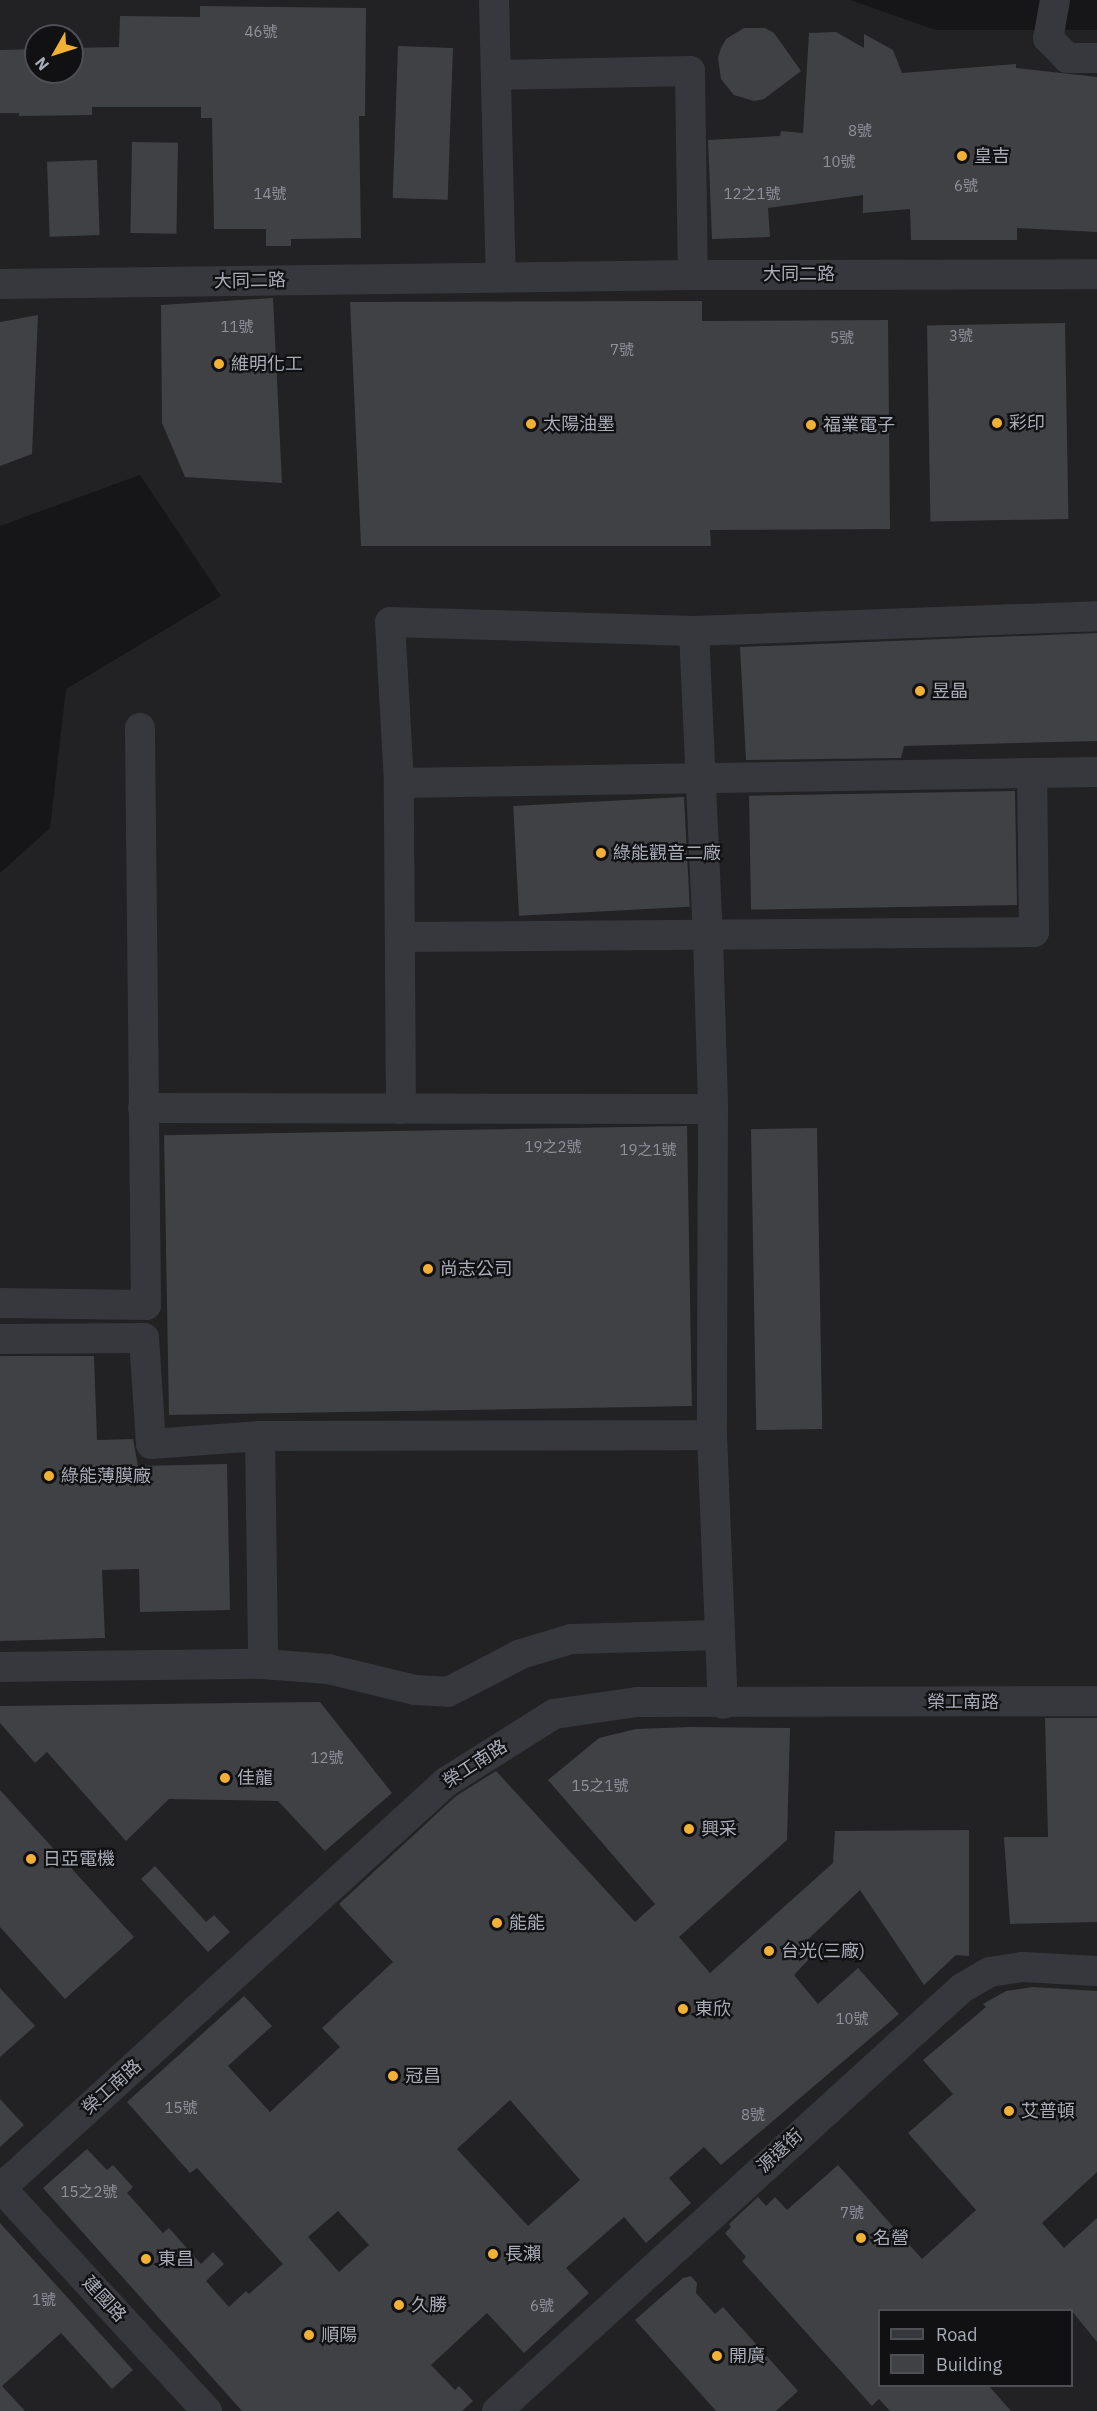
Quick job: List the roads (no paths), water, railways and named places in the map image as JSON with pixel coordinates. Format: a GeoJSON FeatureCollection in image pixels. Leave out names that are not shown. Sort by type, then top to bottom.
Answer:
{"type":"FeatureCollection","features":[{"type":"Feature","properties":{"kind":"street"},"geometry":{"type":"LineString","coordinates":[[494,0],[501,277]]}},
{"type":"Feature","properties":{"kind":"street"},"geometry":{"type":"LineString","coordinates":[[1055,0],[1048,38],[1067,57],[1097,58]]}},
{"type":"Feature","properties":{"kind":"street"},"geometry":{"type":"LineString","coordinates":[[496,75],[690,71],[693,275]]}},
{"type":"Feature","properties":{"kind":"street","name":"大同二路"},"geometry":{"type":"LineString","coordinates":[[0,284],[693,275],[1097,274]]}},
{"type":"Feature","properties":{"kind":"street"},"geometry":{"type":"LineString","coordinates":[[400,1108],[399,783],[390,622],[693,631],[1097,616]]}},
{"type":"Feature","properties":{"kind":"street"},"geometry":{"type":"LineString","coordinates":[[693,631],[703,776],[713,1109],[712,1435],[723,1704]]}},
{"type":"Feature","properties":{"kind":"street"},"geometry":{"type":"LineString","coordinates":[[0,1303],[146,1305],[140,728]]}},
{"type":"Feature","properties":{"kind":"street"},"geometry":{"type":"LineString","coordinates":[[399,783],[703,776],[1097,772]]}},
{"type":"Feature","properties":{"kind":"street"},"geometry":{"type":"LineString","coordinates":[[400,937],[1034,932],[1032,774]]}},
{"type":"Feature","properties":{"kind":"street"},"geometry":{"type":"LineString","coordinates":[[143,1108],[713,1109]]}},
{"type":"Feature","properties":{"kind":"street"},"geometry":{"type":"LineString","coordinates":[[0,1340],[144,1338],[152,1444],[260,1436],[712,1435]]}},
{"type":"Feature","properties":{"kind":"street"},"geometry":{"type":"LineString","coordinates":[[260,1436],[263,1664]]}},
{"type":"Feature","properties":{"kind":"street"},"geometry":{"type":"LineString","coordinates":[[0,1667],[263,1664],[328,1669],[415,1690],[448,1692],[521,1654],[571,1639],[720,1635]]}},
{"type":"Feature","properties":{"kind":"street","name":"榮工南路"},"geometry":{"type":"LineString","coordinates":[[1,2188],[446,1782],[554,1714],[637,1702],[723,1704],[1097,1701]]}},
{"type":"Feature","properties":{"kind":"street","name":"源遠街"},"geometry":{"type":"LineString","coordinates":[[497,2411],[962,1988],[990,1972],[1023,1967],[1097,1971]]}},
{"type":"Feature","properties":{"kind":"street","name":"建國路"},"geometry":{"type":"LineString","coordinates":[[1,2188],[207,2411]]}},
{"type":"Feature","properties":{"kind":"place","name":"皇吉"},"geometry":{"type":"Point","coordinates":[962,156]}},
{"type":"Feature","properties":{"kind":"place","name":"維明化工"},"geometry":{"type":"Point","coordinates":[219,364]}},
{"type":"Feature","properties":{"kind":"place","name":"彩印"},"geometry":{"type":"Point","coordinates":[997,423]}},
{"type":"Feature","properties":{"kind":"place","name":"太陽油墨"},"geometry":{"type":"Point","coordinates":[531,424]}},
{"type":"Feature","properties":{"kind":"place","name":"福業電子"},"geometry":{"type":"Point","coordinates":[811,425]}},
{"type":"Feature","properties":{"kind":"place","name":"昱晶"},"geometry":{"type":"Point","coordinates":[920,691]}},
{"type":"Feature","properties":{"kind":"place","name":"綠能觀音二廠"},"geometry":{"type":"Point","coordinates":[601,853]}},
{"type":"Feature","properties":{"kind":"place","name":"尚志公司"},"geometry":{"type":"Point","coordinates":[428,1269]}},
{"type":"Feature","properties":{"kind":"place","name":"綠能薄膜廠"},"geometry":{"type":"Point","coordinates":[49,1476]}},
{"type":"Feature","properties":{"kind":"place","name":"佳龍"},"geometry":{"type":"Point","coordinates":[225,1778]}},
{"type":"Feature","properties":{"kind":"place","name":"興采"},"geometry":{"type":"Point","coordinates":[689,1829]}},
{"type":"Feature","properties":{"kind":"place","name":"日亞電機"},"geometry":{"type":"Point","coordinates":[31,1859]}},
{"type":"Feature","properties":{"kind":"place","name":"能能"},"geometry":{"type":"Point","coordinates":[497,1923]}},
{"type":"Feature","properties":{"kind":"place","name":"台光(三廠)"},"geometry":{"type":"Point","coordinates":[769,1951]}},
{"type":"Feature","properties":{"kind":"place","name":"東欣"},"geometry":{"type":"Point","coordinates":[683,2009]}},
{"type":"Feature","properties":{"kind":"place","name":"冠昌"},"geometry":{"type":"Point","coordinates":[393,2076]}},
{"type":"Feature","properties":{"kind":"place","name":"艾普頓"},"geometry":{"type":"Point","coordinates":[1009,2111]}},
{"type":"Feature","properties":{"kind":"place","name":"名營"},"geometry":{"type":"Point","coordinates":[861,2238]}},
{"type":"Feature","properties":{"kind":"place","name":"長瀨"},"geometry":{"type":"Point","coordinates":[493,2254]}},
{"type":"Feature","properties":{"kind":"place","name":"東昌"},"geometry":{"type":"Point","coordinates":[146,2259]}},
{"type":"Feature","properties":{"kind":"place","name":"久勝"},"geometry":{"type":"Point","coordinates":[399,2305]}},
{"type":"Feature","properties":{"kind":"place","name":"順陽"},"geometry":{"type":"Point","coordinates":[309,2335]}},
{"type":"Feature","properties":{"kind":"place","name":"開廣"},"geometry":{"type":"Point","coordinates":[717,2356]}}]}
